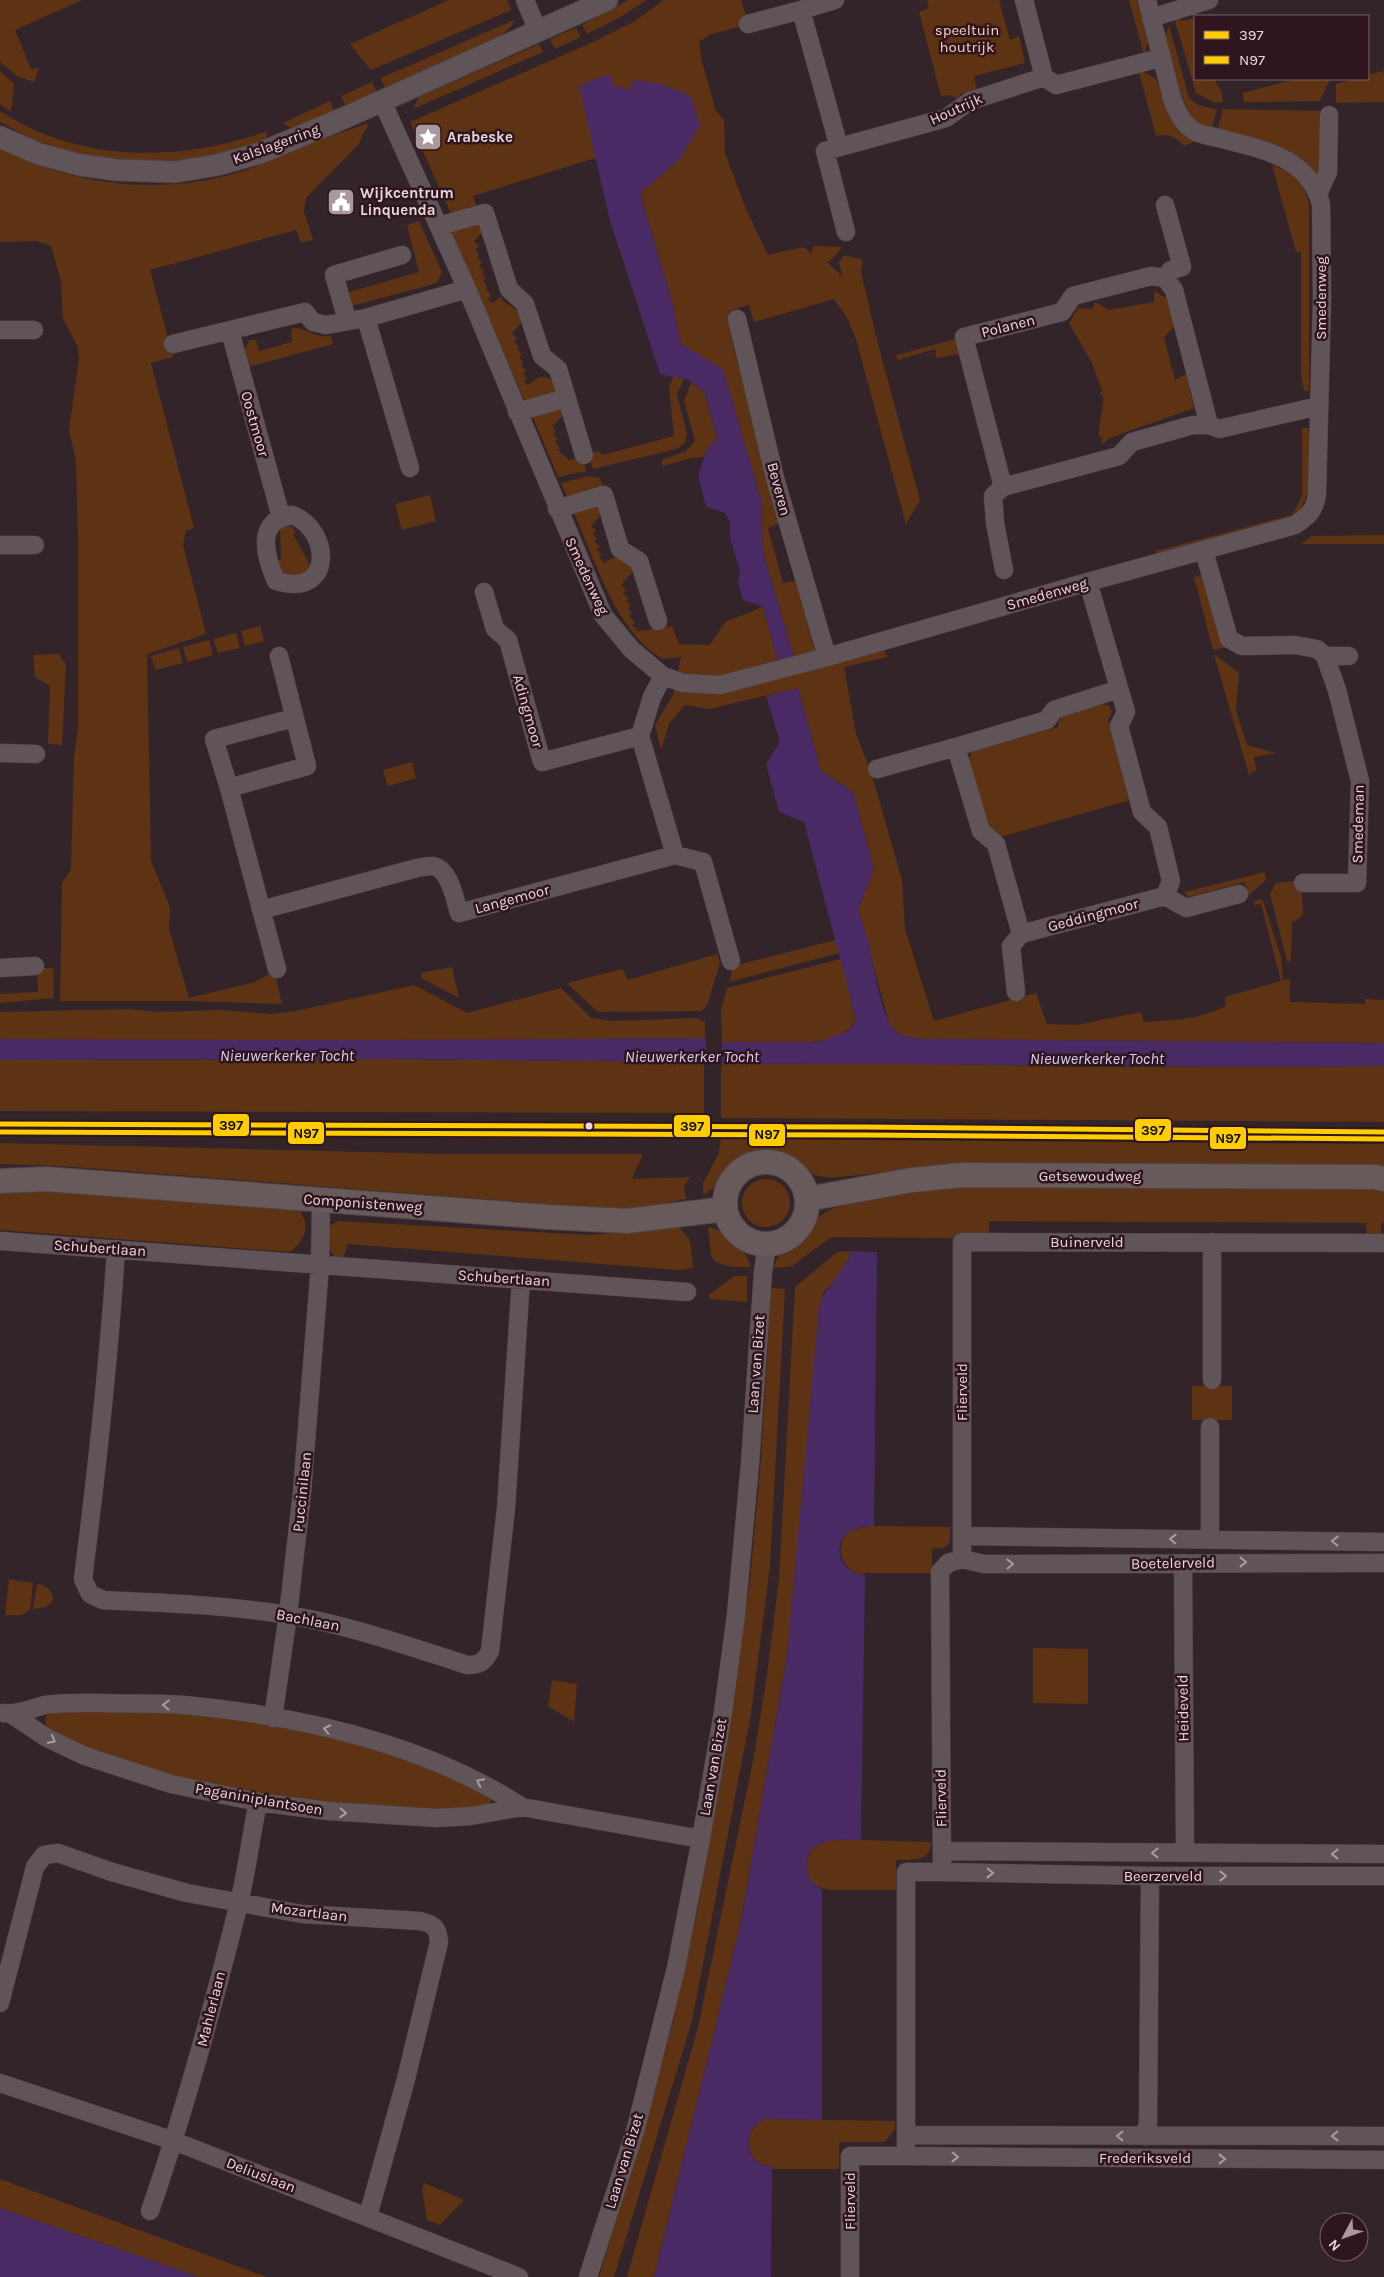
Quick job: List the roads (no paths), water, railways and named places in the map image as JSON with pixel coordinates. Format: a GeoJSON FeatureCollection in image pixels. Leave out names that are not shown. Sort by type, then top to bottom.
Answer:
{"type":"FeatureCollection","features":[{"type":"Feature","properties":{"kind":"main road"},"geometry":{"type":"LineString","coordinates":[[760,1162],[774,1162],[791,1171],[804,1186],[807,1199],[805,1215],[797,1230],[778,1242],[767,1244],[744,1238],[729,1220],[725,1209],[725,1196],[729,1184],[737,1173],[748,1165],[760,1162]]}},
{"type":"Feature","properties":{"kind":"main road","name":"Getsewoudweg"},"geometry":{"type":"LineString","coordinates":[[807,1199],[912,1180],[963,1176],[1381,1177]]}},
{"type":"Feature","properties":{"kind":"main road","name":"Componistenweg"},"geometry":{"type":"LineString","coordinates":[[0,1180],[46,1179],[548,1217],[626,1220],[725,1209]]}},
{"type":"Feature","properties":{"kind":"street"},"geometry":{"type":"LineString","coordinates":[[525,0],[538,31]]}},
{"type":"Feature","properties":{"kind":"street","name":"Kalslagerring"},"geometry":{"type":"LineString","coordinates":[[0,137],[39,154],[80,166],[132,172],[175,172],[217,165],[260,153],[382,101],[607,0]]}},
{"type":"Feature","properties":{"kind":"street"},"geometry":{"type":"LineString","coordinates":[[748,24],[835,0]]}},
{"type":"Feature","properties":{"kind":"street"},"geometry":{"type":"LineString","coordinates":[[1024,0],[1044,77],[1056,85],[1160,58]]}},
{"type":"Feature","properties":{"kind":"street","name":"Smedenweg"},"geometry":{"type":"LineString","coordinates":[[382,101],[467,289],[557,509],[603,615],[631,649],[663,676],[683,683],[720,684],[827,657],[1295,525],[1310,515],[1316,506],[1322,298],[1321,204],[1318,194],[1299,167],[1286,158],[1196,132],[1177,113],[1160,58],[1146,0]]}},
{"type":"Feature","properties":{"kind":"street"},"geometry":{"type":"LineString","coordinates":[[1151,18],[1210,0]]}},
{"type":"Feature","properties":{"kind":"street"},"geometry":{"type":"LineString","coordinates":[[800,10],[839,147],[825,151],[846,232]]}},
{"type":"Feature","properties":{"kind":"street","name":"Houtrijk"},"geometry":{"type":"LineString","coordinates":[[839,147],[946,118],[970,101],[1044,77]]}},
{"type":"Feature","properties":{"kind":"street"},"geometry":{"type":"LineString","coordinates":[[1318,194],[1328,172],[1329,114]]}},
{"type":"Feature","properties":{"kind":"street"},"geometry":{"type":"LineString","coordinates":[[1165,204],[1182,267],[1171,270],[1165,278],[1174,290],[1209,425]]}},
{"type":"Feature","properties":{"kind":"street"},"geometry":{"type":"LineString","coordinates":[[439,226],[485,213],[509,289],[525,304],[542,356],[558,369],[584,455]]}},
{"type":"Feature","properties":{"kind":"street"},"geometry":{"type":"LineString","coordinates":[[346,320],[334,275],[402,255]]}},
{"type":"Feature","properties":{"kind":"street","name":"Polanen"},"geometry":{"type":"LineString","coordinates":[[1003,487],[964,337],[1062,312],[1073,296],[1151,276],[1165,278]]}},
{"type":"Feature","properties":{"kind":"street"},"geometry":{"type":"LineString","coordinates":[[173,344],[305,312],[313,322],[326,325],[366,318],[467,289]]}},
{"type":"Feature","properties":{"kind":"street"},"geometry":{"type":"LineString","coordinates":[[366,318],[410,468]]}},
{"type":"Feature","properties":{"kind":"street","name":"Beveren"},"geometry":{"type":"LineString","coordinates":[[737,319],[775,478],[827,657]]}},
{"type":"Feature","properties":{"kind":"street"},"geometry":{"type":"LineString","coordinates":[[0,330],[34,330]]}},
{"type":"Feature","properties":{"kind":"street","name":"Oostmoor"},"geometry":{"type":"LineString","coordinates":[[230,331],[281,517]]}},
{"type":"Feature","properties":{"kind":"street"},"geometry":{"type":"LineString","coordinates":[[517,412],[567,398]]}},
{"type":"Feature","properties":{"kind":"street"},"geometry":{"type":"LineString","coordinates":[[1004,570],[995,524],[993,496],[1003,487],[1119,456],[1132,442],[1193,426],[1209,425],[1218,430],[1319,406]]}},
{"type":"Feature","properties":{"kind":"street"},"geometry":{"type":"LineString","coordinates":[[557,509],[604,495],[620,550],[639,561],[658,621]]}},
{"type":"Feature","properties":{"kind":"street"},"geometry":{"type":"LineString","coordinates":[[0,545],[35,545]]}},
{"type":"Feature","properties":{"kind":"street"},"geometry":{"type":"LineString","coordinates":[[1204,551],[1229,639],[1242,646],[1295,644],[1317,649],[1325,656],[1348,656]]}},
{"type":"Feature","properties":{"kind":"street"},"geometry":{"type":"LineString","coordinates":[[1088,582],[1126,712],[1119,726],[1136,792],[1142,812],[1158,827],[1171,881],[1165,896],[1186,908],[1239,894]]}},
{"type":"Feature","properties":{"kind":"street","name":"Adingmoor"},"geometry":{"type":"LineString","coordinates":[[484,592],[495,629],[508,640],[542,762],[640,736]]}},
{"type":"Feature","properties":{"kind":"street"},"geometry":{"type":"LineString","coordinates":[[229,788],[307,766],[279,656]]}},
{"type":"Feature","properties":{"kind":"street","name":"Smedeman"},"geometry":{"type":"LineString","coordinates":[[1303,883],[1357,883],[1360,781],[1325,656]]}},
{"type":"Feature","properties":{"kind":"street"},"geometry":{"type":"LineString","coordinates":[[663,676],[652,697],[640,736],[675,854],[703,862],[731,961]]}},
{"type":"Feature","properties":{"kind":"street"},"geometry":{"type":"LineString","coordinates":[[877,769],[1047,720],[1054,710],[1119,689]]}},
{"type":"Feature","properties":{"kind":"street"},"geometry":{"type":"LineString","coordinates":[[277,969],[229,788],[214,739],[294,718]]}},
{"type":"Feature","properties":{"kind":"street"},"geometry":{"type":"LineString","coordinates":[[956,747],[981,831],[996,844],[1021,934],[1011,946],[1016,992]]}},
{"type":"Feature","properties":{"kind":"street"},"geometry":{"type":"LineString","coordinates":[[0,754],[36,754]]}},
{"type":"Feature","properties":{"kind":"street","name":"Langemoor"},"geometry":{"type":"LineString","coordinates":[[261,910],[417,868],[432,866],[439,868],[444,873],[450,884],[459,913],[675,854]]}},
{"type":"Feature","properties":{"kind":"street","name":"Geddingmoor"},"geometry":{"type":"LineString","coordinates":[[1021,934],[1165,896]]}},
{"type":"Feature","properties":{"kind":"street"},"geometry":{"type":"LineString","coordinates":[[0,968],[35,966]]}},
{"type":"Feature","properties":{"kind":"street"},"geometry":{"type":"LineString","coordinates":[[320,1265],[321,1200]]}},
{"type":"Feature","properties":{"kind":"street","name":"Schubertlaan"},"geometry":{"type":"LineString","coordinates":[[0,1241],[687,1292]]}},
{"type":"Feature","properties":{"kind":"street","name":"Buinerveld"},"geometry":{"type":"LineString","coordinates":[[962,1242],[1384,1243]]}},
{"type":"Feature","properties":{"kind":"street","name":"Flierveld"},"geometry":{"type":"LineString","coordinates":[[942,1872],[940,1572],[948,1563],[962,1559],[962,1242]]}},
{"type":"Feature","properties":{"kind":"street"},"geometry":{"type":"LineString","coordinates":[[1212,1242],[1212,1380]]}},
{"type":"Feature","properties":{"kind":"street","name":"Laan van Bizet"},"geometry":{"type":"LineString","coordinates":[[588,2277],[636,2128],[676,1968],[701,1839],[723,1712],[736,1615],[750,1464],[763,1272],[767,1244]]}},
{"type":"Feature","properties":{"kind":"street","name":"Bachlaan"},"geometry":{"type":"LineString","coordinates":[[116,1249],[110,1337],[96,1478],[83,1579],[90,1594],[103,1600],[222,1607],[288,1615],[356,1630],[467,1665],[476,1665],[485,1661],[490,1651],[506,1508],[521,1279]]}},
{"type":"Feature","properties":{"kind":"street","name":"Puccinilaan"},"geometry":{"type":"LineString","coordinates":[[273,1718],[288,1615],[303,1483],[320,1265]]}},
{"type":"Feature","properties":{"kind":"street"},"geometry":{"type":"LineString","coordinates":[[1210,1427],[1210,1540]]}},
{"type":"Feature","properties":{"kind":"street","name":"Boetelerveld"},"geometry":{"type":"LineString","coordinates":[[962,1536],[1384,1542]]}},
{"type":"Feature","properties":{"kind":"street","name":"Boetelerveld"},"geometry":{"type":"LineString","coordinates":[[962,1559],[984,1564],[1384,1563]]}},
{"type":"Feature","properties":{"kind":"street","name":"Heideveld"},"geometry":{"type":"LineString","coordinates":[[1183,1563],[1185,1852]]}},
{"type":"Feature","properties":{"kind":"street","name":"Paganiniplantsoen"},"geometry":{"type":"LineString","coordinates":[[5,1713],[45,1705],[82,1703],[184,1705],[273,1718],[342,1732],[410,1753],[479,1782],[522,1807],[701,1839]]}},
{"type":"Feature","properties":{"kind":"street","name":"Paganiniplantsoen"},"geometry":{"type":"LineString","coordinates":[[5,1713],[47,1738],[85,1756],[171,1784],[258,1802],[328,1811],[437,1818],[471,1816],[522,1807]]}},
{"type":"Feature","properties":{"kind":"street","name":"Mahlerlaan"},"geometry":{"type":"LineString","coordinates":[[150,2211],[174,2141],[202,2047],[239,1902],[258,1802]]}},
{"type":"Feature","properties":{"kind":"street","name":"Beerzerveld"},"geometry":{"type":"LineString","coordinates":[[942,1851],[1384,1854]]}},
{"type":"Feature","properties":{"kind":"street","name":"Mozartlaan"},"geometry":{"type":"LineString","coordinates":[[0,2003],[35,1868],[44,1855],[58,1853],[136,1879],[187,1892],[302,1914],[420,1921],[432,1924],[439,1931],[439,1942],[406,2079],[368,2216]]}},
{"type":"Feature","properties":{"kind":"street"},"geometry":{"type":"LineString","coordinates":[[906,2156],[906,1872],[942,1872]]}},
{"type":"Feature","properties":{"kind":"street","name":"Beerzerveld"},"geometry":{"type":"LineString","coordinates":[[942,1872],[1150,1876],[1384,1876]]}},
{"type":"Feature","properties":{"kind":"street"},"geometry":{"type":"LineString","coordinates":[[1145,2136],[1148,2122],[1150,1876]]}},
{"type":"Feature","properties":{"kind":"street","name":"Deliuslaan"},"geometry":{"type":"LineString","coordinates":[[0,2083],[174,2141],[519,2277]]}},
{"type":"Feature","properties":{"kind":"street","name":"Frederiksveld"},"geometry":{"type":"LineString","coordinates":[[906,2135],[1384,2136]]}},
{"type":"Feature","properties":{"kind":"street","name":"Flierveld"},"geometry":{"type":"LineString","coordinates":[[850,2277],[850,2156],[906,2156]]}},
{"type":"Feature","properties":{"kind":"street","name":"Frederiksveld"},"geometry":{"type":"LineString","coordinates":[[906,2156],[1384,2160]]}},
{"type":"Feature","properties":{"kind":"water"},"geometry":{"type":"Polygon","coordinates":[[[609,74],[613,85],[629,90],[634,80],[661,84],[691,96],[700,125],[680,159],[640,193],[672,302],[681,344],[723,369],[761,500],[763,552],[795,661],[779,665],[763,607],[743,600],[738,582],[740,571],[730,538],[730,522],[725,513],[706,507],[698,475],[708,447],[717,439],[705,393],[685,378],[660,374],[610,221],[579,86],[609,74]]]}},
{"type":"Feature","properties":{"kind":"water","name":"Nieuwerkerker Tocht"},"geometry":{"type":"Polygon","coordinates":[[[798,688],[821,771],[853,792],[874,869],[858,909],[871,950],[883,1007],[887,1018],[897,1032],[912,1038],[927,1039],[1384,1043],[1384,1066],[1218,1067],[721,1064],[704,1062],[383,1059],[0,1060],[0,1039],[705,1038],[722,1042],[818,1042],[848,1031],[856,1019],[804,822],[779,812],[766,764],[780,742],[766,696],[798,688]]]}},
{"type":"Feature","properties":{"kind":"water"},"geometry":{"type":"Polygon","coordinates":[[[851,1251],[877,1252],[874,1526],[858,1528],[847,1534],[841,1542],[840,1550],[841,1559],[847,1567],[855,1573],[865,1575],[861,1840],[828,1841],[818,1845],[812,1849],[806,1868],[811,1880],[822,1889],[822,2120],[764,2119],[756,2124],[751,2131],[749,2147],[751,2154],[763,2164],[772,2166],[771,2277],[654,2277],[740,1927],[787,1655],[819,1306],[851,1251]]]}},
{"type":"Feature","properties":{"kind":"water"},"geometry":{"type":"Polygon","coordinates":[[[0,2208],[199,2277],[0,2277],[0,2208]]]}},
{"type":"Feature","properties":{"kind":"place","name":"Arabeske"},"geometry":{"type":"Point","coordinates":[428,137]}},
{"type":"Feature","properties":{"kind":"place","name":"Wijkcentrum Linquenda"},"geometry":{"type":"Point","coordinates":[341,202]}},
{"type":"Feature","properties":{"kind":"park label","name":"speeltuin houtrijk"},"geometry":{"type":"Point","coordinates":[967,38]}}]}
